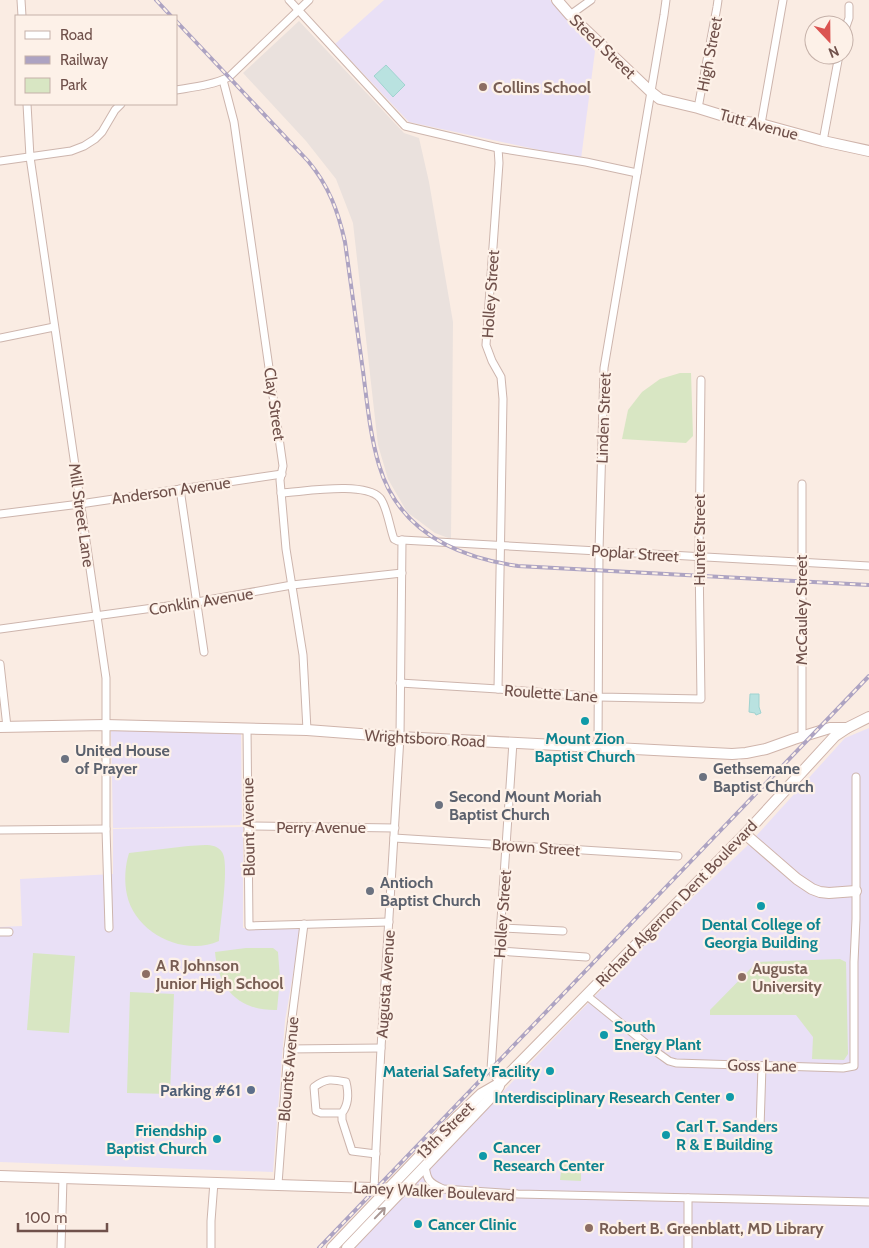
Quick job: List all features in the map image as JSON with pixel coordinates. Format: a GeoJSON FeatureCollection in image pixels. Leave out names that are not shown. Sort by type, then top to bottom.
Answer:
{"type":"FeatureCollection","features":[{"type":"Feature","properties":{"kind":"main road","name":"Steed Street"},"geometry":{"type":"LineString","coordinates":[[557,0],[570,15],[650,92]]}},
{"type":"Feature","properties":{"kind":"main road","name":"Tutt Avenue"},"geometry":{"type":"LineString","coordinates":[[650,92],[660,99],[740,121],[761,124],[869,151]]}},
{"type":"Feature","properties":{"kind":"main road","name":"Wrightsboro Road"},"geometry":{"type":"LineString","coordinates":[[4,727],[105,725],[307,730],[400,737],[739,754],[766,749],[830,728],[849,726],[869,717]]}},
{"type":"Feature","properties":{"kind":"main road","name":"Richard Algernon Dent Boulevard"},"geometry":{"type":"LineString","coordinates":[[500,1083],[745,834],[835,736],[849,726]]}},
{"type":"Feature","properties":{"kind":"main road"},"geometry":{"type":"LineString","coordinates":[[745,834],[797,879],[812,889],[829,893],[856,891]]}},
{"type":"Feature","properties":{"kind":"main road"},"geometry":{"type":"LineString","coordinates":[[347,1248],[494,1094],[500,1083]]}},
{"type":"Feature","properties":{"kind":"main road","name":"13th Street"},"geometry":{"type":"LineString","coordinates":[[332,1248],[481,1094],[500,1083]]}},
{"type":"Feature","properties":{"kind":"main road","name":"Laney Walker Boulevard"},"geometry":{"type":"LineString","coordinates":[[0,1176],[404,1189]]}},
{"type":"Feature","properties":{"kind":"street"},"geometry":{"type":"LineString","coordinates":[[21,0],[22,15]]}},
{"type":"Feature","properties":{"kind":"street"},"geometry":{"type":"LineString","coordinates":[[288,0],[405,126],[498,148],[586,162],[637,173]]}},
{"type":"Feature","properties":{"kind":"street"},"geometry":{"type":"LineString","coordinates":[[178,90],[209,84],[229,77],[309,0]]}},
{"type":"Feature","properties":{"kind":"street"},"geometry":{"type":"LineString","coordinates":[[570,15],[591,0]]}},
{"type":"Feature","properties":{"kind":"street","name":"Linden Street"},"geometry":{"type":"LineString","coordinates":[[598,747],[599,551],[604,368],[666,0]]}},
{"type":"Feature","properties":{"kind":"street","name":"High Street"},"geometry":{"type":"LineString","coordinates":[[698,108],[718,0]]}},
{"type":"Feature","properties":{"kind":"street"},"geometry":{"type":"LineString","coordinates":[[761,124],[783,0]]}},
{"type":"Feature","properties":{"kind":"street"},"geometry":{"type":"LineString","coordinates":[[848,15],[849,6]]}},
{"type":"Feature","properties":{"kind":"street"},"geometry":{"type":"LineString","coordinates":[[823,141],[838,65]]}},
{"type":"Feature","properties":{"kind":"street","name":"Clay Street"},"geometry":{"type":"LineString","coordinates":[[223,80],[234,122],[240,159],[282,456],[283,466],[280,480],[286,549],[303,655],[307,730]]}},
{"type":"Feature","properties":{"kind":"street","name":"Mill Street Lane"},"geometry":{"type":"LineString","coordinates":[[27,105],[30,157],[106,678],[106,829],[109,928]]}},
{"type":"Feature","properties":{"kind":"street"},"geometry":{"type":"LineString","coordinates":[[0,161],[71,152],[91,142],[102,132],[119,105]]}},
{"type":"Feature","properties":{"kind":"street","name":"Holley Street"},"geometry":{"type":"LineString","coordinates":[[498,148],[499,163],[486,345],[501,377],[502,398],[498,689]]}},
{"type":"Feature","properties":{"kind":"street"},"geometry":{"type":"LineString","coordinates":[[0,338],[54,327]]}},
{"type":"Feature","properties":{"kind":"street","name":"Hunter Street"},"geometry":{"type":"LineString","coordinates":[[701,380],[699,557],[701,699]]}},
{"type":"Feature","properties":{"kind":"street","name":"Anderson Avenue"},"geometry":{"type":"LineString","coordinates":[[0,514],[282,474]]}},
{"type":"Feature","properties":{"kind":"street","name":"McCauley Street"},"geometry":{"type":"LineString","coordinates":[[802,484],[802,736]]}},
{"type":"Feature","properties":{"kind":"street"},"geometry":{"type":"LineString","coordinates":[[281,493],[348,488],[371,492],[380,499],[394,539],[402,540]]}},
{"type":"Feature","properties":{"kind":"street"},"geometry":{"type":"LineString","coordinates":[[180,489],[204,652]]}},
{"type":"Feature","properties":{"kind":"street","name":"Poplar Street"},"geometry":{"type":"LineString","coordinates":[[402,540],[869,566]]}},
{"type":"Feature","properties":{"kind":"street","name":"Augusta Avenue"},"geometry":{"type":"LineString","coordinates":[[374,1188],[400,737],[402,540]]}},
{"type":"Feature","properties":{"kind":"street","name":"Conklin Avenue"},"geometry":{"type":"LineString","coordinates":[[0,629],[196,602],[292,585],[402,574]]}},
{"type":"Feature","properties":{"kind":"street"},"geometry":{"type":"LineString","coordinates":[[0,664],[4,727]]}},
{"type":"Feature","properties":{"kind":"street","name":"Roulette Lane"},"geometry":{"type":"LineString","coordinates":[[400,683],[599,697],[701,699]]}},
{"type":"Feature","properties":{"kind":"street","name":"Blount Avenue"},"geometry":{"type":"LineString","coordinates":[[247,728],[249,926],[304,924]]}},
{"type":"Feature","properties":{"kind":"street","name":"Holley Street"},"geometry":{"type":"LineString","coordinates":[[500,1083],[491,1069],[513,742]]}},
{"type":"Feature","properties":{"kind":"street"},"geometry":{"type":"LineString","coordinates":[[856,777],[856,891]]}},
{"type":"Feature","properties":{"kind":"street","name":"Perry Avenue"},"geometry":{"type":"LineString","coordinates":[[248,826],[395,828]]}},
{"type":"Feature","properties":{"kind":"street"},"geometry":{"type":"LineString","coordinates":[[0,830],[106,829]]}},
{"type":"Feature","properties":{"kind":"street","name":"Brown Street"},"geometry":{"type":"LineString","coordinates":[[394,838],[678,856]]}},
{"type":"Feature","properties":{"kind":"street","name":"Goss Lane"},"geometry":{"type":"LineString","coordinates":[[586,995],[655,1051],[669,1060],[683,1063],[762,1066],[842,1068],[854,1066],[856,891]]}},
{"type":"Feature","properties":{"kind":"street"},"geometry":{"type":"LineString","coordinates":[[304,924],[389,922]]}},
{"type":"Feature","properties":{"kind":"street","name":"Blounts Avenue"},"geometry":{"type":"LineString","coordinates":[[278,1184],[288,1049],[304,924]]}},
{"type":"Feature","properties":{"kind":"street"},"geometry":{"type":"LineString","coordinates":[[501,928],[563,931]]}},
{"type":"Feature","properties":{"kind":"street"},"geometry":{"type":"LineString","coordinates":[[0,932],[9,932]]}},
{"type":"Feature","properties":{"kind":"street"},"geometry":{"type":"LineString","coordinates":[[499,951],[586,957]]}},
{"type":"Feature","properties":{"kind":"street"},"geometry":{"type":"LineString","coordinates":[[288,1049],[381,1048]]}},
{"type":"Feature","properties":{"kind":"street"},"geometry":{"type":"LineString","coordinates":[[760,1128],[762,1066]]}},
{"type":"Feature","properties":{"kind":"street"},"geometry":{"type":"LineString","coordinates":[[342,1113],[321,1113],[316,1111],[314,1087],[322,1081],[336,1080],[346,1082],[348,1090],[347,1106],[342,1113],[342,1120],[352,1151],[376,1154]]}},
{"type":"Feature","properties":{"kind":"street"},"geometry":{"type":"LineString","coordinates":[[425,1166],[430,1182],[443,1189]]}},
{"type":"Feature","properties":{"kind":"street"},"geometry":{"type":"LineString","coordinates":[[61,1248],[63,1178]]}},
{"type":"Feature","properties":{"kind":"street"},"geometry":{"type":"LineString","coordinates":[[211,1248],[214,1182]]}},
{"type":"Feature","properties":{"kind":"street","name":"Laney Walker Boulevard"},"geometry":{"type":"LineString","coordinates":[[404,1189],[443,1189],[509,1194],[869,1202]]}},
{"type":"Feature","properties":{"kind":"street"},"geometry":{"type":"LineString","coordinates":[[688,1198],[688,1248]]}},
{"type":"Feature","properties":{"kind":"shaded area","name":"Collins School"},"geometry":{"type":"Polygon","coordinates":[[[384,0],[550,0],[595,51],[581,159],[409,122],[335,44],[384,0]]]}},
{"type":"Feature","properties":{"kind":"shaded area"},"geometry":{"type":"Polygon","coordinates":[[[299,21],[404,133],[419,138],[429,182],[453,322],[451,539],[435,533],[407,512],[388,479],[378,445],[353,223],[336,179],[306,141],[243,73],[299,21]]]}},
{"type":"Feature","properties":{"kind":"shaded area","name":"Augusta University"},"geometry":{"type":"Polygon","coordinates":[[[869,728],[869,1248],[355,1248],[440,1157],[675,914],[747,846],[845,738],[869,728]]]}},
{"type":"Feature","properties":{"kind":"shaded area"},"geometry":{"type":"Polygon","coordinates":[[[111,730],[241,734],[242,825],[113,828],[111,730]]]}},
{"type":"Feature","properties":{"kind":"shaded area","name":"A R Johnson Junior High School"},"geometry":{"type":"Polygon","coordinates":[[[243,827],[243,928],[301,927],[285,1021],[273,1172],[0,1162],[0,927],[22,926],[20,879],[113,874],[113,829],[243,827]]]}},
{"type":"Feature","properties":{"kind":"green space"},"geometry":{"type":"Polygon","coordinates":[[[680,373],[691,373],[693,436],[686,443],[622,439],[628,410],[642,392],[660,379],[680,373]]]}},
{"type":"Feature","properties":{"kind":"green space"},"geometry":{"type":"Polygon","coordinates":[[[205,845],[219,848],[224,858],[225,881],[219,941],[191,946],[163,938],[150,930],[132,909],[125,884],[129,853],[205,845]]]}},
{"type":"Feature","properties":{"kind":"green space"},"geometry":{"type":"Polygon","coordinates":[[[246,948],[273,948],[278,952],[280,979],[277,1010],[263,1009],[241,1002],[232,995],[220,976],[215,952],[246,948]]]}},
{"type":"Feature","properties":{"kind":"green space"},"geometry":{"type":"Polygon","coordinates":[[[33,953],[75,956],[69,1033],[27,1030],[33,953]]]}},
{"type":"Feature","properties":{"kind":"green space"},"geometry":{"type":"Polygon","coordinates":[[[840,959],[846,962],[848,1054],[844,1060],[812,1059],[813,1037],[796,1015],[710,1015],[710,1010],[757,962],[840,959]]]}},
{"type":"Feature","properties":{"kind":"green space"},"geometry":{"type":"Polygon","coordinates":[[[130,992],[174,994],[170,1094],[127,1093],[130,992]]]}},
{"type":"Feature","properties":{"kind":"green space"},"geometry":{"type":"Polygon","coordinates":[[[562,1162],[574,1164],[579,1168],[581,1181],[560,1180],[562,1162]]]}},
{"type":"Feature","properties":{"kind":"water"},"geometry":{"type":"Polygon","coordinates":[[[386,65],[405,85],[393,97],[374,76],[386,65]]]}},
{"type":"Feature","properties":{"kind":"water"},"geometry":{"type":"Polygon","coordinates":[[[750,694],[759,694],[761,713],[756,715],[749,712],[750,694]]]}},
{"type":"Feature","properties":{"kind":"railway"},"geometry":{"type":"LineString","coordinates":[[156,0],[170,15]]}},
{"type":"Feature","properties":{"kind":"railway"},"geometry":{"type":"LineString","coordinates":[[178,23],[308,161],[327,189],[336,209],[345,242],[369,418],[376,454],[388,488],[400,507],[415,523],[432,536],[472,556],[518,566],[869,585]]}},
{"type":"Feature","properties":{"kind":"railway"},"geometry":{"type":"LineString","coordinates":[[319,1248],[869,676]]}},
{"type":"Feature","properties":{"kind":"place","name":"Collins School"},"geometry":{"type":"Point","coordinates":[483,87]}},
{"type":"Feature","properties":{"kind":"place","name":"Mount Zion Baptist Church"},"geometry":{"type":"Point","coordinates":[585,721]}},
{"type":"Feature","properties":{"kind":"place","name":"United House of Prayer"},"geometry":{"type":"Point","coordinates":[65,759]}},
{"type":"Feature","properties":{"kind":"place","name":"Gethsemane Baptist Church"},"geometry":{"type":"Point","coordinates":[703,777]}},
{"type":"Feature","properties":{"kind":"place","name":"Second Mount Moriah Baptist Church"},"geometry":{"type":"Point","coordinates":[439,805]}},
{"type":"Feature","properties":{"kind":"place","name":"Antioch Baptist Church"},"geometry":{"type":"Point","coordinates":[370,891]}},
{"type":"Feature","properties":{"kind":"place","name":"Dental College of Georgia Building"},"geometry":{"type":"Point","coordinates":[761,906]}},
{"type":"Feature","properties":{"kind":"place","name":"A R Johnson Junior High School"},"geometry":{"type":"Point","coordinates":[146,974]}},
{"type":"Feature","properties":{"kind":"place","name":"Augusta University"},"geometry":{"type":"Point","coordinates":[742,977]}},
{"type":"Feature","properties":{"kind":"place","name":"South Energy Plant"},"geometry":{"type":"Point","coordinates":[604,1035]}},
{"type":"Feature","properties":{"kind":"place","name":"Material Safety Facility"},"geometry":{"type":"Point","coordinates":[550,1071]}},
{"type":"Feature","properties":{"kind":"place","name":"Parking #61"},"geometry":{"type":"Point","coordinates":[251,1090]}},
{"type":"Feature","properties":{"kind":"place","name":"Interdisciplinary Research Center"},"geometry":{"type":"Point","coordinates":[730,1097]}},
{"type":"Feature","properties":{"kind":"place","name":"Carl T. Sanders R & E Building"},"geometry":{"type":"Point","coordinates":[666,1135]}},
{"type":"Feature","properties":{"kind":"place","name":"Friendship Baptist Church"},"geometry":{"type":"Point","coordinates":[217,1139]}},
{"type":"Feature","properties":{"kind":"place","name":"Cancer Research Center"},"geometry":{"type":"Point","coordinates":[483,1156]}},
{"type":"Feature","properties":{"kind":"place","name":"Cancer Clinic"},"geometry":{"type":"Point","coordinates":[418,1224]}},
{"type":"Feature","properties":{"kind":"place","name":"Robert B. Greenblatt, MD Library"},"geometry":{"type":"Point","coordinates":[589,1228]}}]}
